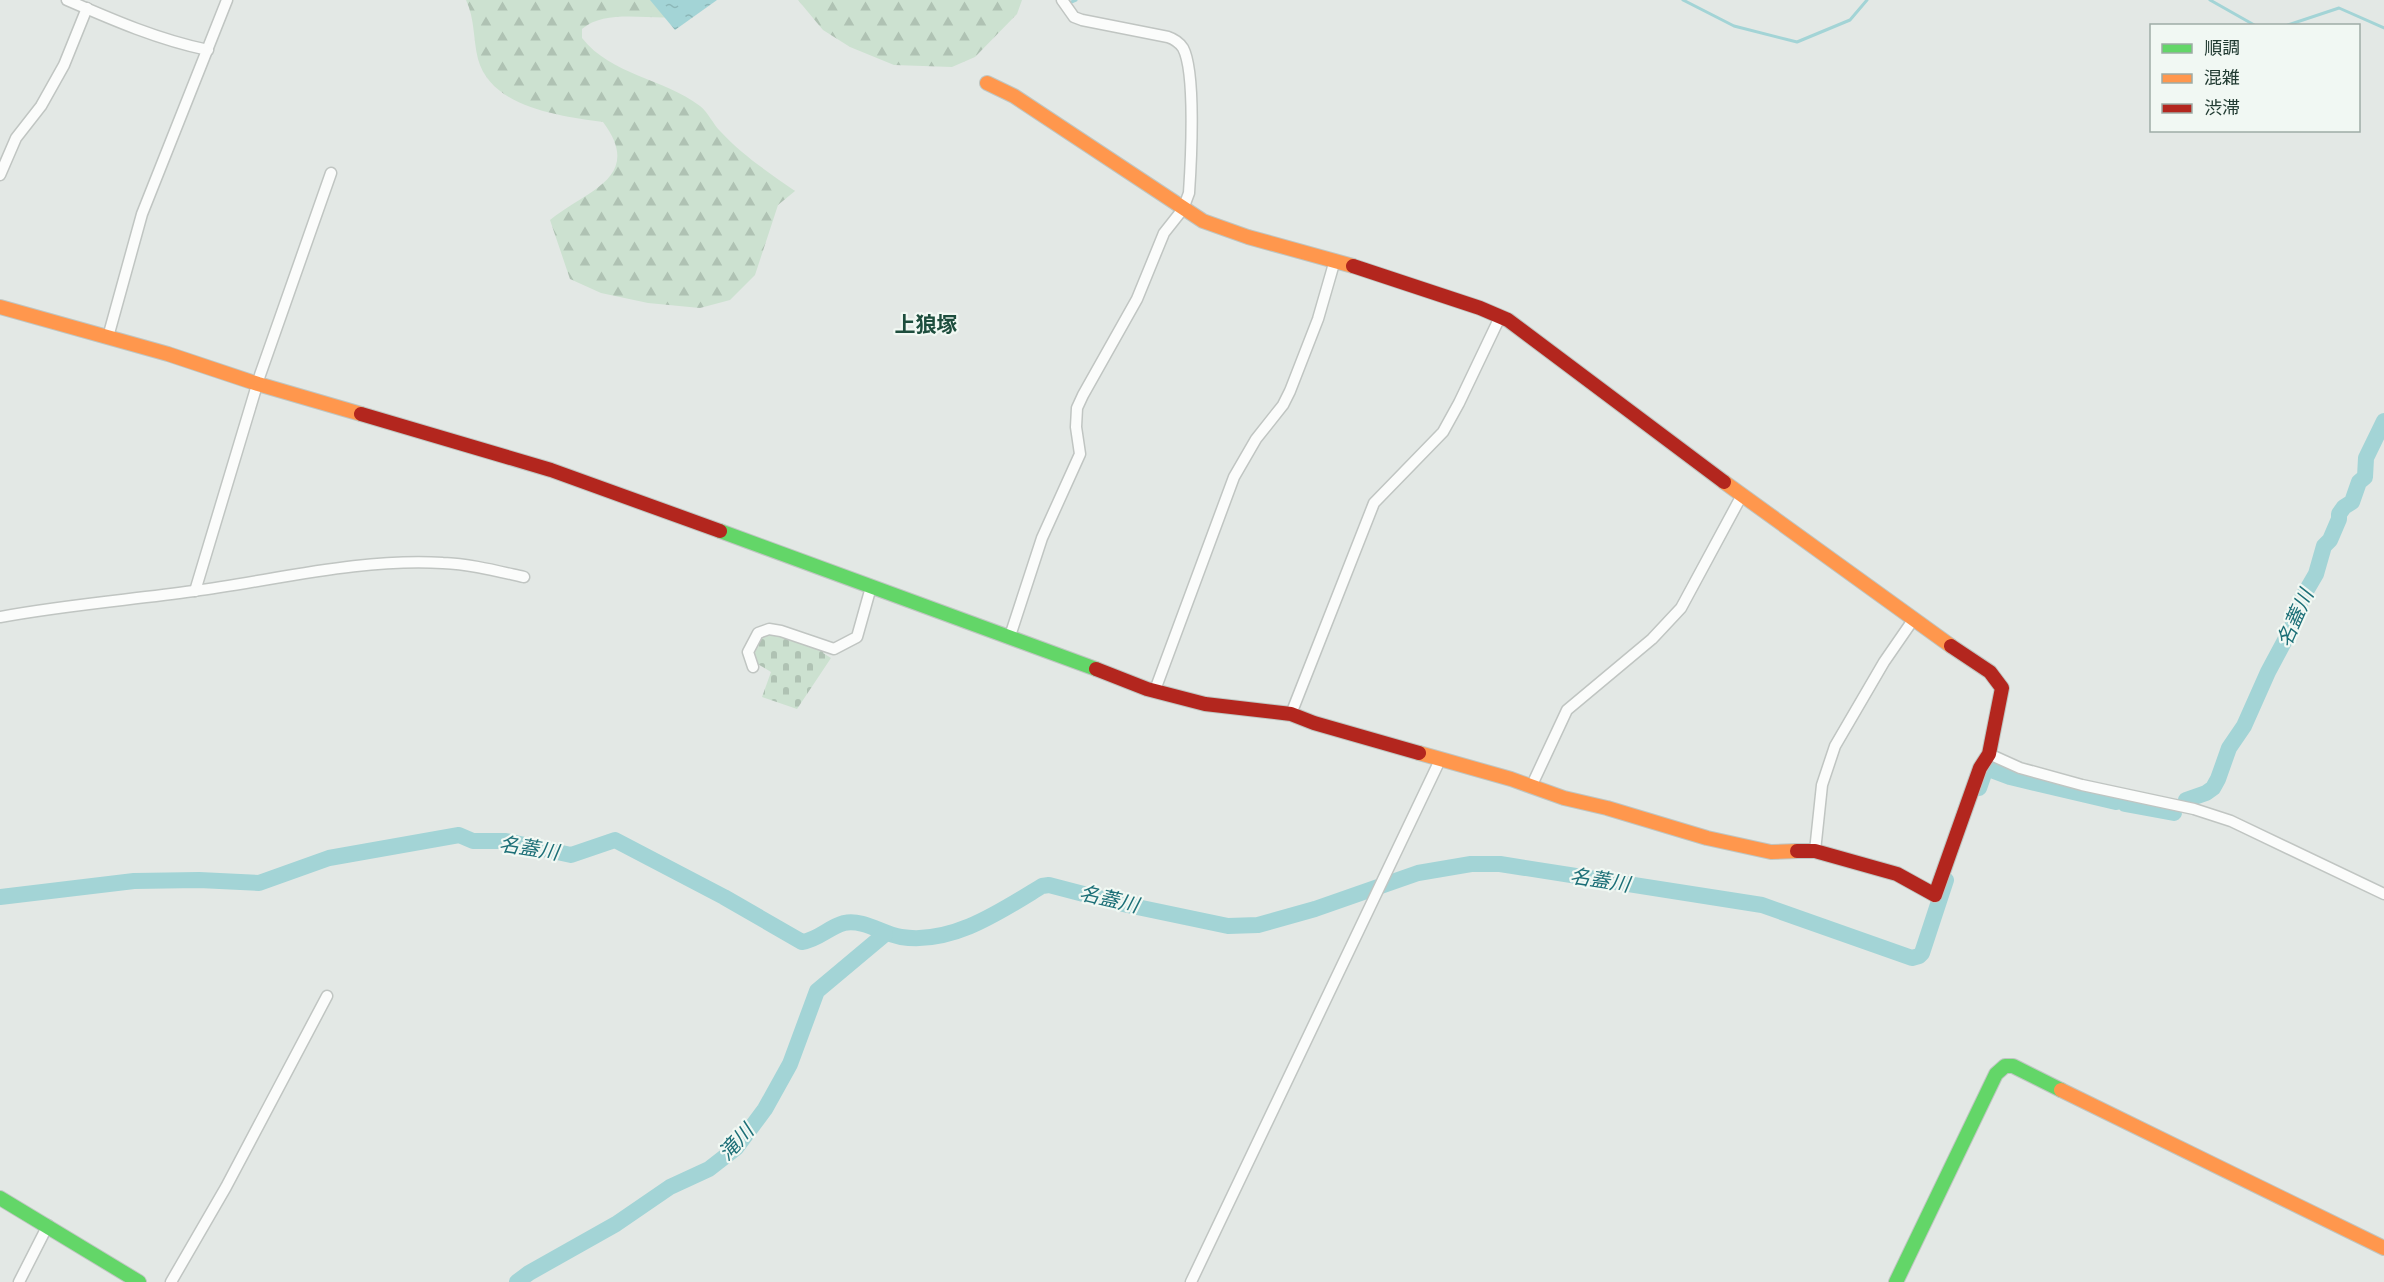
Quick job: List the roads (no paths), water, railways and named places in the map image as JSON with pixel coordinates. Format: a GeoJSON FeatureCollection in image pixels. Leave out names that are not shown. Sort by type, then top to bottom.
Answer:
{"type":"FeatureCollection","features":[{"type":"Feature","properties":{"kind":"main road"},"geometry":{"type":"LineString","coordinates":[[0,307],[108,337],[258,384],[551,470],[1155,690],[1204,704],[1291,714],[1314,723],[1355,733],[1707,838],[1771,852],[1815,851],[1897,874],[1935,895],[1980,768],[1989,754],[2002,688],[1990,672],[1913,620],[1515,325],[1500,317],[1335,260],[1229,231],[1203,221],[1014,96],[987,83]]}},
{"type":"Feature","properties":{"kind":"main road"},"geometry":{"type":"LineString","coordinates":[[1896,1282],[1996,1074],[2004,1066],[2013,1066],[2024,1071],[2384,1248]]}},
{"type":"Feature","properties":{"kind":"main road"},"geometry":{"type":"LineString","coordinates":[[0,1197],[139,1282]]}},
{"type":"Feature","properties":{"kind":"street"},"geometry":{"type":"LineString","coordinates":[[68,0],[144,32],[180,44],[208,50]]}},
{"type":"Feature","properties":{"kind":"street"},"geometry":{"type":"LineString","coordinates":[[108,337],[142,214],[227,0]]}},
{"type":"Feature","properties":{"kind":"street"},"geometry":{"type":"LineString","coordinates":[[1010,636],[1042,538],[1080,454],[1077,408],[1137,299],[1164,233],[1183,209],[1189,193],[1190,89],[1183,49],[1168,36],[1074,17],[1062,0]]}},
{"type":"Feature","properties":{"kind":"street"},"geometry":{"type":"LineString","coordinates":[[0,175],[16,138],[41,106],[64,65],[87,8]]}},
{"type":"Feature","properties":{"kind":"street"},"geometry":{"type":"LineString","coordinates":[[195,591],[258,384],[331,172]]}},
{"type":"Feature","properties":{"kind":"street"},"geometry":{"type":"LineString","coordinates":[[1155,690],[1234,477],[1256,439],[1287,398],[1300,368],[1318,319],[1335,260]]}},
{"type":"Feature","properties":{"kind":"street"},"geometry":{"type":"LineString","coordinates":[[1291,714],[1374,503],[1443,432],[1500,317]]}},
{"type":"Feature","properties":{"kind":"street"},"geometry":{"type":"LineString","coordinates":[[1531,787],[1568,710],[1652,639],[1681,608],[1742,495]]}},
{"type":"Feature","properties":{"kind":"street"},"geometry":{"type":"LineString","coordinates":[[0,617],[56,606],[195,591],[393,563],[443,563],[484,568],[524,577]]}},
{"type":"Feature","properties":{"kind":"street"},"geometry":{"type":"LineString","coordinates":[[753,668],[748,652],[758,633],[769,629],[834,649],[857,638],[872,587]]}},
{"type":"Feature","properties":{"kind":"street"},"geometry":{"type":"LineString","coordinates":[[1815,851],[1822,785],[1835,746],[1884,662],[1913,620]]}},
{"type":"Feature","properties":{"kind":"street"},"geometry":{"type":"LineString","coordinates":[[1989,754],[2020,768],[2082,785],[2194,809],[2231,821],[2384,894]]}},
{"type":"Feature","properties":{"kind":"street"},"geometry":{"type":"LineString","coordinates":[[1191,1282],[1440,760]]}},
{"type":"Feature","properties":{"kind":"street"},"geometry":{"type":"LineString","coordinates":[[171,1282],[231,1178],[327,996]]}},
{"type":"Feature","properties":{"kind":"street"},"geometry":{"type":"LineString","coordinates":[[19,1282],[48,1226]]}},
{"type":"Feature","properties":{"kind":"water"},"geometry":{"type":"Polygon","coordinates":[[[650,0],[717,0],[675,30],[650,0]]]}},
{"type":"Feature","properties":{"kind":"waterway"},"geometry":{"type":"LineString","coordinates":[[1069,3],[1076,0]]}},
{"type":"Feature","properties":{"kind":"waterway"},"geometry":{"type":"LineString","coordinates":[[1683,0],[1734,26],[1797,42],[1850,20],[1867,0]]}},
{"type":"Feature","properties":{"kind":"waterway"},"geometry":{"type":"LineString","coordinates":[[2210,0],[2252,24]]}},
{"type":"Feature","properties":{"kind":"waterway"},"geometry":{"type":"LineString","coordinates":[[2291,24],[2339,8],[2384,28]]}},
{"type":"Feature","properties":{"kind":"waterway","name":"名蓋川"},"geometry":{"type":"LineString","coordinates":[[2186,800],[2206,793],[2213,788],[2218,779],[2229,748],[2244,726],[2268,672],[2291,629],[2302,598],[2316,574],[2324,546],[2330,540],[2339,519],[2339,514],[2352,502],[2359,482],[2365,477],[2366,458],[2384,421]]}},
{"type":"Feature","properties":{"kind":"waterway","name":"名蓋川"},"geometry":{"type":"LineString","coordinates":[[1979,788],[1986,768],[2010,777],[2116,802]]}},
{"type":"Feature","properties":{"kind":"waterway","name":"名蓋川"},"geometry":{"type":"LineString","coordinates":[[2125,804],[2174,813]]}},
{"type":"Feature","properties":{"kind":"waterway","name":"名蓋川"},"geometry":{"type":"LineString","coordinates":[[0,897],[134,881],[199,880],[259,883],[329,858],[459,835],[473,841],[506,841],[571,855],[615,840],[724,897],[802,942],[851,922],[901,937],[939,936],[975,924],[1042,886],[1049,885],[1118,903],[1228,926],[1258,925],[1315,909],[1418,873],[1471,864],[1500,864],[1762,905],[1912,958],[1922,953],[1946,880]]}},
{"type":"Feature","properties":{"kind":"waterway","name":"滝川"},"geometry":{"type":"LineString","coordinates":[[517,1282],[616,1224],[670,1187],[709,1169],[736,1148],[765,1109],[790,1064],[817,991],[885,934]]}},
{"type":"Feature","properties":{"kind":"district","name":"上狼塚"},"geometry":{"type":"Point","coordinates":[926,325]}}]}
